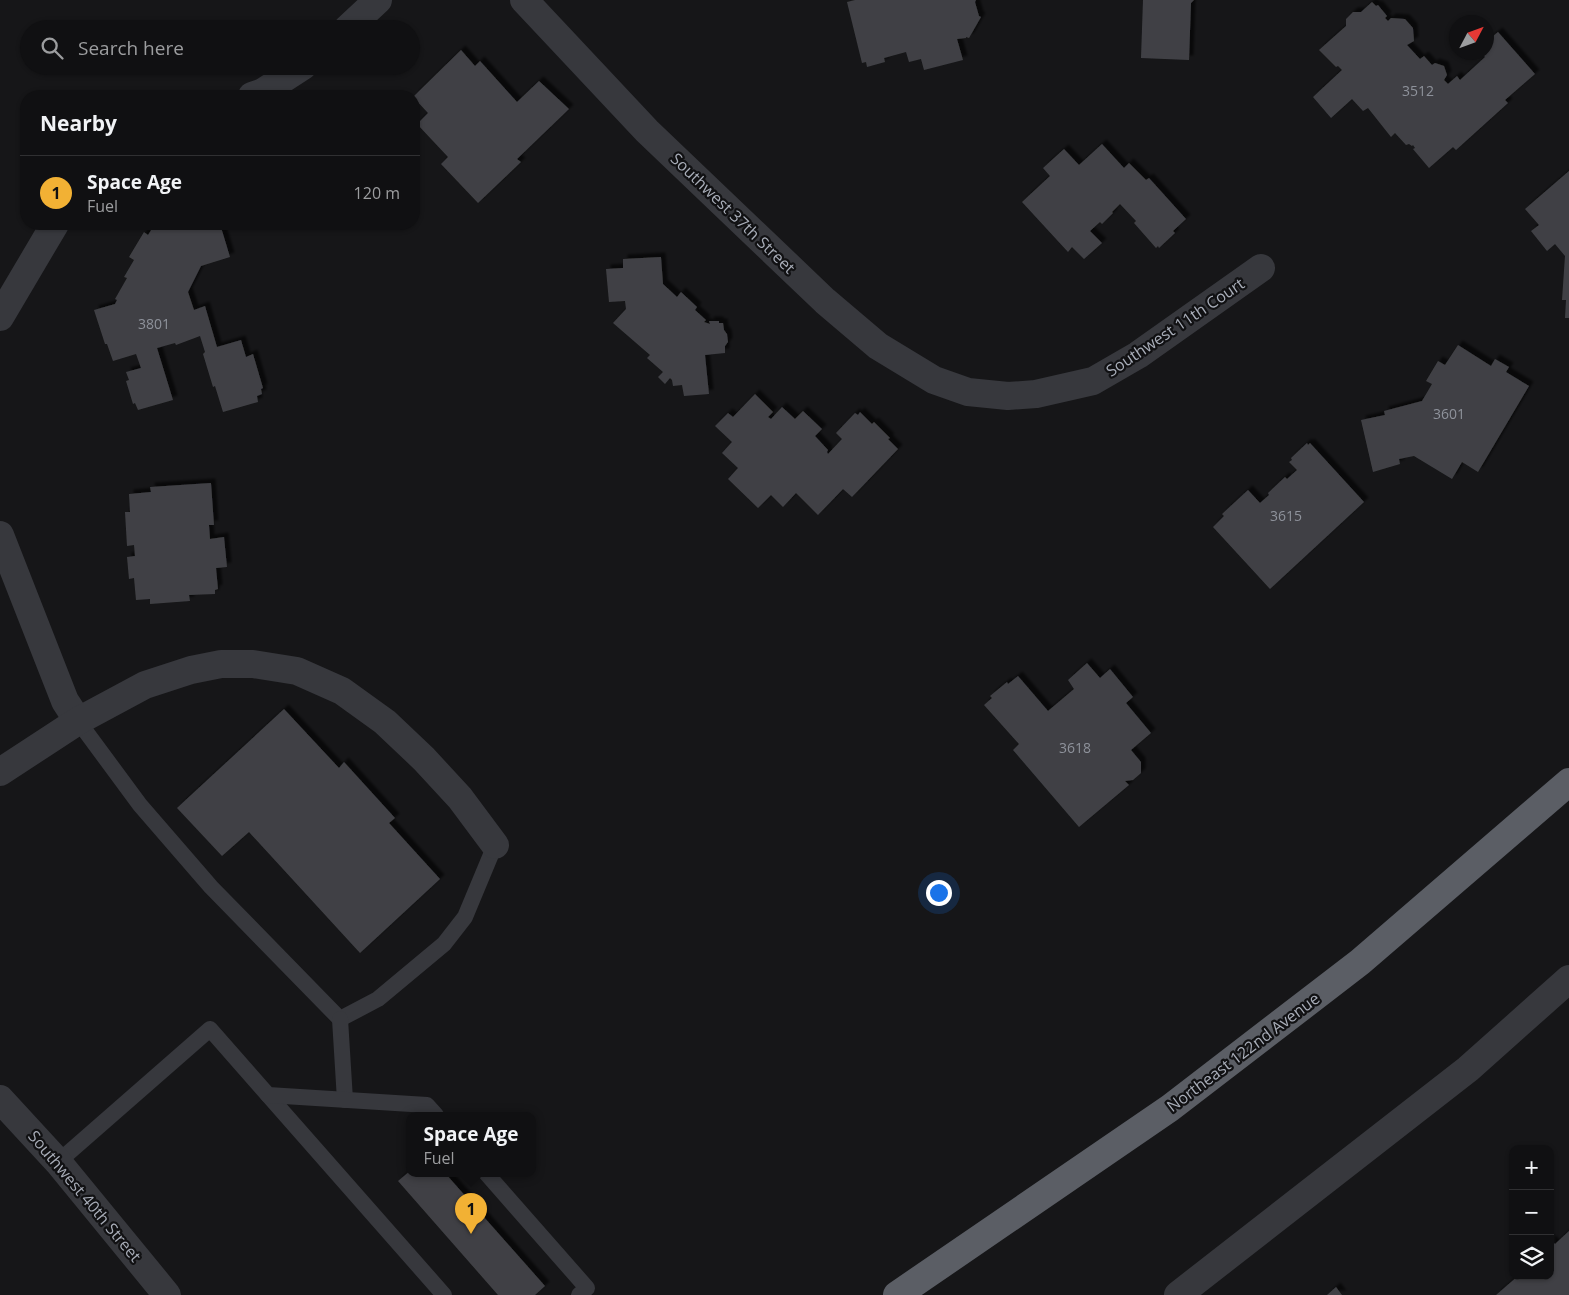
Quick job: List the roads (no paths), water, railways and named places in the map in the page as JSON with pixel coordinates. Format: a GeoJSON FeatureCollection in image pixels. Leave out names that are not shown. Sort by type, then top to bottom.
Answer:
{"type":"FeatureCollection","features":[{"type":"Feature","properties":{"kind":"highway","name":"Northeast 122nd Avenue"},"geometry":{"type":"LineString","coordinates":[[897,1295],[1178,1102],[1360,962],[1569,782]]}},
{"type":"Feature","properties":{"kind":"street"},"geometry":{"type":"LineString","coordinates":[[357,20],[378,0]]}},
{"type":"Feature","properties":{"kind":"street","name":"Southwest 37th Street"},"geometry":{"type":"LineString","coordinates":[[524,0],[647,131],[825,301],[878,346],[934,380],[968,392]]}},
{"type":"Feature","properties":{"kind":"street"},"geometry":{"type":"LineString","coordinates":[[266,90],[289,75]]}},
{"type":"Feature","properties":{"kind":"street"},"geometry":{"type":"LineString","coordinates":[[0,317],[51,230]]}},
{"type":"Feature","properties":{"kind":"street","name":"Southwest 11th Court"},"geometry":{"type":"LineString","coordinates":[[968,392],[1008,396],[1036,394],[1093,381],[1138,355],[1261,268]]}},
{"type":"Feature","properties":{"kind":"street"},"geometry":{"type":"LineString","coordinates":[[0,535],[65,701],[78,721]]}},
{"type":"Feature","properties":{"kind":"street"},"geometry":{"type":"LineString","coordinates":[[0,772],[78,721],[145,686],[191,670],[221,664],[253,664],[297,671],[342,691],[385,722],[424,759],[460,798],[496,845]]}},
{"type":"Feature","properties":{"kind":"street"},"geometry":{"type":"LineString","coordinates":[[1178,1295],[1468,1069],[1569,979]]}},
{"type":"Feature","properties":{"kind":"street","name":"Southwest 40th Street"},"geometry":{"type":"LineString","coordinates":[[0,1099],[58,1162],[167,1295]]}},
{"type":"Feature","properties":{"kind":"lane"},"geometry":{"type":"LineString","coordinates":[[78,721],[140,805],[211,887],[340,1019],[345,1100]]}},
{"type":"Feature","properties":{"kind":"lane"},"geometry":{"type":"LineString","coordinates":[[340,1019],[378,999],[444,944],[465,917],[496,845]]}},
{"type":"Feature","properties":{"kind":"lane"},"geometry":{"type":"LineString","coordinates":[[58,1162],[210,1029],[444,1295]]}},
{"type":"Feature","properties":{"kind":"lane"},"geometry":{"type":"LineString","coordinates":[[268,1095],[427,1105],[433,1112]]}},
{"type":"Feature","properties":{"kind":"lane"},"geometry":{"type":"LineString","coordinates":[[490,1177],[587,1288],[579,1295]]}},
{"type":"Feature","properties":{"kind":"place","name":"Space Age"},"geometry":{"type":"Point","coordinates":[471,1234]}}]}
